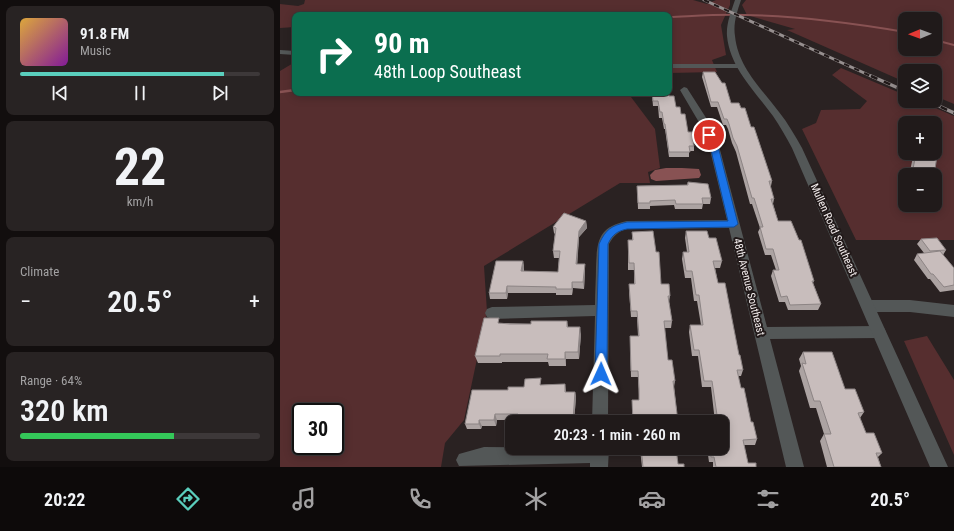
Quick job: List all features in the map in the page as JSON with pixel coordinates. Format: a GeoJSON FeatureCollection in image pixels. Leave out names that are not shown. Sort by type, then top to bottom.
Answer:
{"type":"FeatureCollection","features":[{"type":"Feature","properties":{"kind":"street","name":"Mullen Road Southeast"},"geometry":{"type":"LineString","coordinates":[[738,2],[731,24],[731,36],[733,49],[740,66],[779,119],[797,148],[910,398],[939,467]]}},
{"type":"Feature","properties":{"kind":"street"},"geometry":{"type":"LineString","coordinates":[[280,52],[292,53]]}},
{"type":"Feature","properties":{"kind":"street"},"geometry":{"type":"LineString","coordinates":[[672,66],[740,66]]}},
{"type":"Feature","properties":{"kind":"street","name":"48th Avenue Southeast"},"geometry":{"type":"LineString","coordinates":[[684,90],[705,124],[714,146],[795,467]]}},
{"type":"Feature","properties":{"kind":"street"},"geometry":{"type":"LineString","coordinates":[[600,415],[603,244],[608,234],[627,225],[734,224]]}},
{"type":"Feature","properties":{"kind":"street"},"geometry":{"type":"LineString","coordinates":[[868,306],[910,306],[954,311]]}},
{"type":"Feature","properties":{"kind":"street"},"geometry":{"type":"LineString","coordinates":[[492,313],[603,310]]}},
{"type":"Feature","properties":{"kind":"street"},"geometry":{"type":"LineString","coordinates":[[760,333],[879,332]]}},
{"type":"Feature","properties":{"kind":"street"},"geometry":{"type":"LineString","coordinates":[[465,460],[484,456],[599,456]]}},
{"type":"Feature","properties":{"kind":"shaded area"},"geometry":{"type":"Polygon","coordinates":[[[305,0],[693,0],[707,4],[716,0],[730,0],[730,5],[721,25],[726,55],[712,60],[717,72],[672,73],[672,12],[292,12],[292,27],[280,28],[280,4],[298,6],[304,4],[305,0]]]}},
{"type":"Feature","properties":{"kind":"shaded area"},"geometry":{"type":"Polygon","coordinates":[[[746,0],[954,0],[954,104],[942,99],[942,64],[898,64],[898,79],[787,30],[795,29],[747,15],[742,5],[746,0]]]}},
{"type":"Feature","properties":{"kind":"shaded area"},"geometry":{"type":"Polygon","coordinates":[[[292,64],[292,96],[630,96],[655,129],[660,168],[648,172],[650,183],[620,183],[484,266],[487,312],[464,420],[445,443],[441,467],[280,467],[280,71],[292,64]]]}},
{"type":"Feature","properties":{"kind":"shaded area"},"geometry":{"type":"Polygon","coordinates":[[[841,68],[898,92],[898,108],[935,108],[954,116],[954,240],[856,240],[802,129],[816,123],[821,110],[860,109],[867,101],[832,75],[841,68]]]}},
{"type":"Feature","properties":{"kind":"shaded area"},"geometry":{"type":"Polygon","coordinates":[[[666,168],[699,169],[701,175],[699,178],[656,181],[651,179],[650,175],[655,170],[666,168]]]}},
{"type":"Feature","properties":{"kind":"shaded area"},"geometry":{"type":"Polygon","coordinates":[[[927,336],[954,380],[954,455],[904,341],[927,336]]]}},
{"type":"Feature","properties":{"kind":"building"},"geometry":{"type":"Polygon","coordinates":[[[703,72],[715,72],[722,83],[725,83],[731,103],[739,103],[741,108],[745,108],[751,127],[754,127],[772,181],[769,181],[774,199],[771,199],[778,221],[791,221],[799,240],[801,240],[814,281],[812,281],[821,304],[790,305],[787,296],[781,297],[773,270],[779,270],[773,249],[766,249],[760,227],[763,227],[754,198],[752,198],[737,146],[727,119],[724,119],[718,102],[711,102],[703,72]]]}},
{"type":"Feature","properties":{"kind":"building"},"geometry":{"type":"Polygon","coordinates":[[[652,96],[674,96],[676,107],[680,107],[681,114],[685,114],[688,132],[692,132],[694,146],[689,146],[690,152],[669,152],[662,112],[660,112],[658,101],[653,101],[652,96]]]}},
{"type":"Feature","properties":{"kind":"building"},"geometry":{"type":"Polygon","coordinates":[[[915,160],[936,160],[935,168],[913,168],[915,160]]]}},
{"type":"Feature","properties":{"kind":"building"},"geometry":{"type":"Polygon","coordinates":[[[688,182],[708,184],[711,198],[702,198],[703,204],[676,204],[675,200],[638,203],[637,186],[688,185],[688,182]]]}},
{"type":"Feature","properties":{"kind":"building"},"geometry":{"type":"Polygon","coordinates":[[[564,213],[586,221],[579,231],[576,264],[585,264],[583,282],[572,282],[572,289],[556,289],[556,287],[507,286],[506,293],[489,293],[496,261],[523,261],[521,271],[558,272],[560,251],[553,251],[556,228],[553,227],[564,213]]]}},
{"type":"Feature","properties":{"kind":"building"},"geometry":{"type":"Polygon","coordinates":[[[653,231],[656,252],[659,252],[661,284],[669,284],[670,296],[668,296],[672,321],[664,321],[668,360],[672,360],[675,381],[673,381],[677,415],[633,415],[632,400],[639,400],[639,389],[638,371],[631,371],[630,336],[639,336],[637,311],[631,311],[629,284],[635,284],[634,263],[629,263],[628,240],[633,240],[632,232],[653,231]]]}},
{"type":"Feature","properties":{"kind":"building"},"geometry":{"type":"Polygon","coordinates":[[[686,231],[707,231],[709,238],[716,238],[722,261],[713,261],[718,283],[725,283],[743,370],[737,370],[741,388],[744,388],[751,422],[753,422],[757,439],[743,440],[748,463],[756,463],[756,467],[716,467],[714,457],[711,457],[711,455],[729,455],[729,415],[717,415],[712,381],[704,381],[699,350],[694,350],[690,325],[703,325],[699,295],[696,295],[692,271],[686,271],[683,252],[689,252],[686,231]]]}},
{"type":"Feature","properties":{"kind":"building"},"geometry":{"type":"Polygon","coordinates":[[[937,238],[946,250],[930,251],[921,239],[937,238]]]}},
{"type":"Feature","properties":{"kind":"building"},"geometry":{"type":"Polygon","coordinates":[[[940,251],[954,268],[954,285],[944,287],[933,274],[931,274],[917,254],[940,251]]]}},
{"type":"Feature","properties":{"kind":"building"},"geometry":{"type":"Polygon","coordinates":[[[484,318],[499,318],[498,323],[510,324],[531,324],[531,321],[567,321],[567,327],[580,327],[578,352],[565,352],[565,359],[547,359],[548,354],[500,354],[500,356],[475,356],[484,318]]]}},
{"type":"Feature","properties":{"kind":"building"},"geometry":{"type":"Polygon","coordinates":[[[803,352],[832,352],[845,389],[855,389],[864,412],[858,413],[866,433],[874,433],[882,453],[876,453],[881,467],[834,467],[824,434],[831,434],[820,401],[814,401],[802,363],[806,364],[803,352]]]}},
{"type":"Feature","properties":{"kind":"building"},"geometry":{"type":"Polygon","coordinates":[[[541,378],[540,385],[565,384],[565,392],[575,392],[573,415],[495,414],[494,420],[479,420],[479,424],[465,424],[472,390],[508,390],[508,387],[524,387],[525,379],[541,378]]]}},
{"type":"Feature","properties":{"kind":"building"},"geometry":{"type":"Polygon","coordinates":[[[642,455],[677,455],[678,464],[684,464],[684,467],[643,467],[642,455]]]}},
{"type":"Feature","properties":{"kind":"waterway"},"geometry":{"type":"LineString","coordinates":[[672,17],[726,15],[805,18],[898,31]]}},
{"type":"Feature","properties":{"kind":"waterway"},"geometry":{"type":"LineString","coordinates":[[942,42],[954,45]]}},
{"type":"Feature","properties":{"kind":"waterway"},"geometry":{"type":"LineString","coordinates":[[280,92],[292,90]]}},
{"type":"Feature","properties":{"kind":"railway"},"geometry":{"type":"LineString","coordinates":[[704,0],[873,77]]}},
{"type":"Feature","properties":{"kind":"railway"},"geometry":{"type":"LineString","coordinates":[[871,76],[898,88]]}},
{"type":"Feature","properties":{"kind":"railway"},"geometry":{"type":"LineString","coordinates":[[942,107],[954,113]]}},
{"type":"Feature","properties":{"kind":"route"},"geometry":{"type":"LineString","coordinates":[[601,374],[603,244],[608,234],[622,226],[627,225],[734,224],[714,146],[709,135]]}}]}
